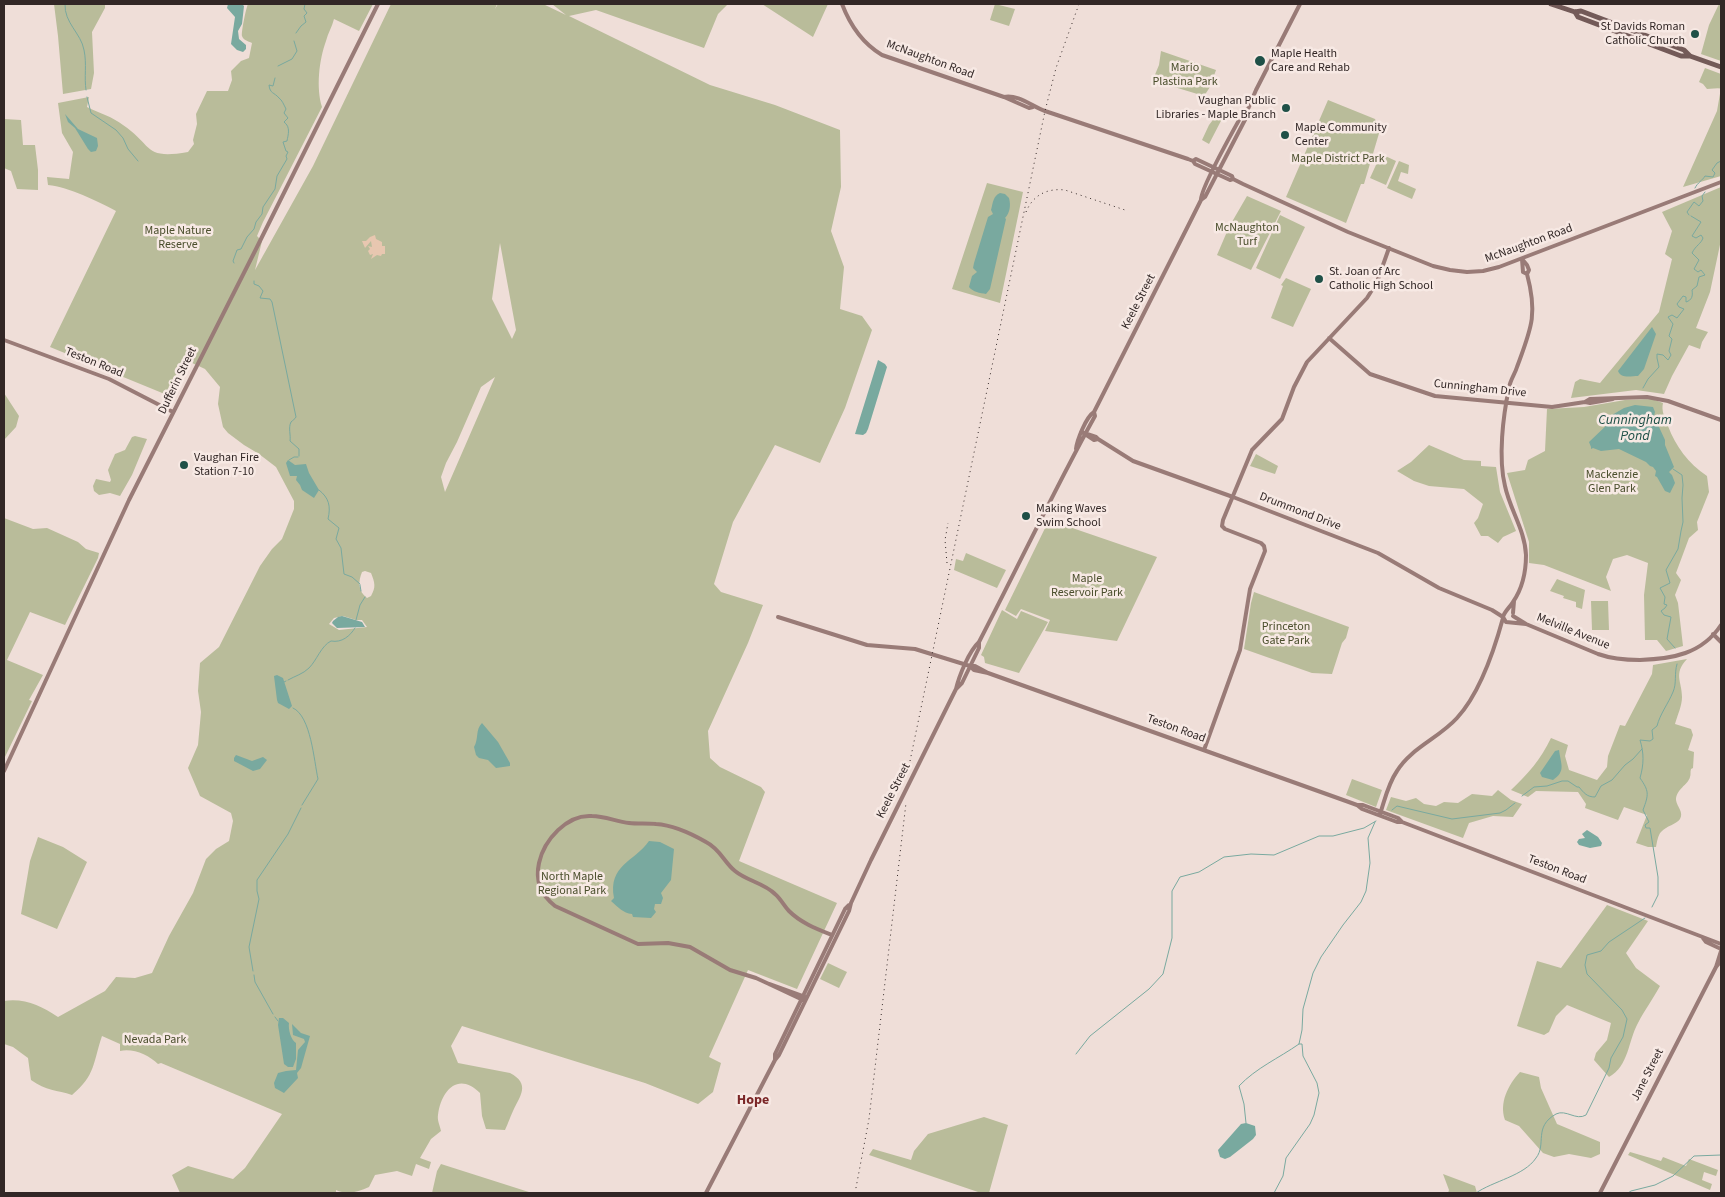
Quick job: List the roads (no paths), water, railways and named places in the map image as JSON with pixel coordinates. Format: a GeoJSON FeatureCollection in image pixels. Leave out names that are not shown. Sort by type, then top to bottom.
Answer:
{"type":"FeatureCollection","features":[{"type":"Feature","properties":{"kind":"main road"},"geometry":{"type":"LineString","coordinates":[[1551,4],[1575,12],[1578,17],[1597,25],[1681,56],[1690,56],[1721,67]]}},
{"type":"Feature","properties":{"kind":"street","name":"Dufferin Street"},"geometry":{"type":"LineString","coordinates":[[4,771],[128,500],[378,4]]}},
{"type":"Feature","properties":{"kind":"street","name":"McNaughton Road"},"geometry":{"type":"LineString","coordinates":[[842,4],[855,30],[867,45],[882,55],[1004,97],[1009,96],[1033,107],[1193,161],[1196,159],[1216,171],[1232,176],[1233,179],[1348,232],[1433,266],[1450,270],[1467,272],[1490,270],[1721,182]]}},
{"type":"Feature","properties":{"kind":"street","name":"Keele Street"},"geometry":{"type":"LineString","coordinates":[[804,999],[849,911],[851,903],[956,689],[962,683],[968,665],[979,648],[979,642],[1083,433],[1095,416],[1094,412],[1202,200],[1201,194],[1248,114],[1248,109],[1300,4]]}},
{"type":"Feature","properties":{"kind":"street"},"geometry":{"type":"LineString","coordinates":[[1204,750],[1240,650],[1250,589],[1265,552],[1264,546],[1261,543],[1232,532],[1222,526],[1223,520],[1252,450],[1282,419],[1304,367],[1328,338],[1367,298],[1377,282],[1389,248]]}},
{"type":"Feature","properties":{"kind":"street"},"geometry":{"type":"LineString","coordinates":[[1380,814],[1389,786],[1398,769],[1414,752],[1445,730],[1470,701],[1500,631],[1504,614],[1514,600],[1524,575],[1526,555],[1523,535],[1505,487],[1502,442],[1509,385],[1517,368],[1532,323],[1533,300],[1527,274],[1523,272],[1522,259]]}},
{"type":"Feature","properties":{"kind":"street","name":"Cunningham Drive"},"geometry":{"type":"LineString","coordinates":[[1328,338],[1365,371],[1374,376],[1435,396],[1552,407],[1618,398],[1647,397],[1657,398],[1721,420]]}},
{"type":"Feature","properties":{"kind":"street","name":"Teston Road"},"geometry":{"type":"LineString","coordinates":[[4,340],[109,379],[173,412]]}},
{"type":"Feature","properties":{"kind":"street","name":"Drummond Drive"},"geometry":{"type":"LineString","coordinates":[[1083,433],[1094,440],[1098,439],[1133,461],[1378,553],[1439,588],[1492,610],[1503,618]]}},
{"type":"Feature","properties":{"kind":"street"},"geometry":{"type":"LineString","coordinates":[[1500,631],[1513,615],[1514,600]]}},
{"type":"Feature","properties":{"kind":"street","name":"Drummond Drive"},"geometry":{"type":"LineString","coordinates":[[1492,610],[1507,611]]}},
{"type":"Feature","properties":{"kind":"street"},"geometry":{"type":"LineString","coordinates":[[1507,611],[1513,615]]}},
{"type":"Feature","properties":{"kind":"street","name":"Melville Avenue"},"geometry":{"type":"LineString","coordinates":[[1513,615],[1526,624]]}},
{"type":"Feature","properties":{"kind":"street","name":"Teston Road"},"geometry":{"type":"LineString","coordinates":[[778,617],[867,645],[914,649],[975,666],[988,673],[1357,805],[1363,805],[1380,814],[1398,818],[1402,822],[1721,944]]}},
{"type":"Feature","properties":{"kind":"street"},"geometry":{"type":"LineString","coordinates":[[1503,618],[1506,622],[1510,621]]}},
{"type":"Feature","properties":{"kind":"street","name":"Melville Avenue"},"geometry":{"type":"LineString","coordinates":[[1510,621],[1526,624],[1608,658],[1628,660],[1658,660],[1688,653],[1713,634],[1721,625]]}},
{"type":"Feature","properties":{"kind":"street"},"geometry":{"type":"LineString","coordinates":[[1713,634],[1721,642]]}},
{"type":"Feature","properties":{"kind":"street"},"geometry":{"type":"LineString","coordinates":[[804,999],[756,978],[730,970],[690,947],[668,943],[638,944],[555,906],[542,892],[538,883],[539,861],[547,844],[561,828],[571,821],[586,816],[603,817],[630,824],[657,824],[671,827],[707,842],[723,855],[733,870],[742,877],[775,894],[799,920],[832,935]]}},
{"type":"Feature","properties":{"kind":"street","name":"Keele Street"},"geometry":{"type":"LineString","coordinates":[[706,1193],[774,1060],[779,1055],[832,935],[845,909],[851,903]]}},
{"type":"Feature","properties":{"kind":"street","name":"Teston Road"},"geometry":{"type":"LineString","coordinates":[[1703,938],[1706,942],[1721,950]]}},
{"type":"Feature","properties":{"kind":"street","name":"Jane Street"},"geometry":{"type":"LineString","coordinates":[[1600,1193],[1716,967],[1721,950]]}},
{"type":"Feature","properties":{"kind":"street","name":"Jane Street"},"geometry":{"type":"LineString","coordinates":[[1716,967],[1721,962]]}},
{"type":"Feature","properties":{"kind":"water"},"geometry":{"type":"Polygon","coordinates":[[[228,4],[242,4],[244,6],[242,24],[238,31],[239,39],[246,45],[246,49],[243,52],[237,50],[231,44],[235,17],[227,8],[228,4]]]}},
{"type":"Feature","properties":{"kind":"water"},"geometry":{"type":"Polygon","coordinates":[[[65,114],[78,129],[97,138],[98,146],[96,151],[91,152],[88,149],[75,128],[68,122],[65,114]]]}},
{"type":"Feature","properties":{"kind":"water"},"geometry":{"type":"Polygon","coordinates":[[[1000,193],[1005,194],[1009,198],[1010,209],[1005,218],[990,289],[986,294],[979,293],[969,287],[972,276],[977,272],[973,268],[974,263],[988,217],[993,214],[991,210],[994,200],[1000,193]]]}},
{"type":"Feature","properties":{"kind":"water"},"geometry":{"type":"Polygon","coordinates":[[[1652,327],[1656,334],[1644,369],[1638,376],[1626,377],[1619,374],[1618,371],[1652,327]]]}},
{"type":"Feature","properties":{"kind":"water"},"geometry":{"type":"Polygon","coordinates":[[[878,360],[887,367],[868,429],[863,435],[855,434],[878,360]]]}},
{"type":"Feature","properties":{"kind":"water","name":"Cunningham Pond"},"geometry":{"type":"Polygon","coordinates":[[[1635,405],[1653,407],[1655,412],[1654,416],[1674,467],[1669,472],[1675,483],[1670,493],[1665,491],[1655,476],[1656,471],[1646,462],[1619,449],[1601,451],[1591,449],[1589,442],[1610,422],[1612,415],[1624,408],[1635,405]]]}},
{"type":"Feature","properties":{"kind":"water"},"geometry":{"type":"Polygon","coordinates":[[[288,460],[295,465],[306,464],[319,490],[314,498],[302,490],[296,480],[297,476],[290,476],[286,463],[288,460]]]}},
{"type":"Feature","properties":{"kind":"water"},"geometry":{"type":"Polygon","coordinates":[[[342,616],[362,622],[365,627],[337,628],[332,623],[342,616]]]}},
{"type":"Feature","properties":{"kind":"water"},"geometry":{"type":"Polygon","coordinates":[[[277,675],[283,678],[292,706],[289,709],[278,703],[274,676],[277,675]]]}},
{"type":"Feature","properties":{"kind":"water"},"geometry":{"type":"Polygon","coordinates":[[[482,723],[498,742],[510,766],[496,768],[488,760],[479,758],[476,755],[474,747],[478,729],[482,723]]]}},
{"type":"Feature","properties":{"kind":"water"},"geometry":{"type":"Polygon","coordinates":[[[1559,750],[1562,767],[1560,774],[1553,780],[1542,777],[1540,773],[1555,751],[1559,750]]]}},
{"type":"Feature","properties":{"kind":"water"},"geometry":{"type":"Polygon","coordinates":[[[236,755],[252,761],[263,757],[267,760],[260,769],[253,771],[234,761],[236,755]]]}},
{"type":"Feature","properties":{"kind":"water"},"geometry":{"type":"Polygon","coordinates":[[[1587,830],[1598,837],[1602,843],[1601,846],[1590,848],[1579,845],[1577,842],[1579,839],[1585,838],[1582,834],[1587,830]]]}},
{"type":"Feature","properties":{"kind":"water"},"geometry":{"type":"Polygon","coordinates":[[[649,841],[660,842],[674,849],[671,880],[661,893],[663,898],[661,904],[655,904],[654,909],[656,912],[651,918],[633,917],[632,914],[623,911],[611,901],[614,898],[613,887],[618,871],[649,841]]]}},
{"type":"Feature","properties":{"kind":"water"},"geometry":{"type":"Polygon","coordinates":[[[279,1018],[283,1018],[289,1023],[290,1034],[296,1043],[296,1059],[293,1067],[288,1067],[284,1064],[278,1025],[279,1018]]]}},
{"type":"Feature","properties":{"kind":"water"},"geometry":{"type":"Polygon","coordinates":[[[292,1024],[301,1033],[310,1036],[301,1068],[297,1073],[298,1078],[284,1093],[275,1088],[274,1083],[278,1073],[296,1070],[298,1050],[305,1042],[304,1039],[293,1035],[292,1024]]]}},
{"type":"Feature","properties":{"kind":"water"},"geometry":{"type":"Polygon","coordinates":[[[1246,1123],[1255,1126],[1256,1135],[1253,1139],[1230,1157],[1225,1159],[1220,1157],[1218,1150],[1241,1124],[1246,1123]]]}},
{"type":"Feature","properties":{"kind":"waterway"},"geometry":{"type":"LineString","coordinates":[[65,4],[67,17],[80,38],[84,50],[86,90]]}},
{"type":"Feature","properties":{"kind":"waterway"},"geometry":{"type":"LineString","coordinates":[[296,33],[306,22],[304,16],[307,13],[304,9],[305,4]]}},
{"type":"Feature","properties":{"kind":"waterway"},"geometry":{"type":"LineString","coordinates":[[278,66],[292,59],[297,51],[294,41]]}},
{"type":"Feature","properties":{"kind":"waterway"},"geometry":{"type":"LineString","coordinates":[[234,263],[237,250],[241,249],[247,237],[254,229],[256,222],[262,214],[263,207],[275,189],[277,176],[287,159],[288,152],[283,142],[287,141],[288,129],[284,122],[288,118],[284,113],[286,109],[282,101],[271,91],[269,85],[273,86],[275,78]]}},
{"type":"Feature","properties":{"kind":"waterway"},"geometry":{"type":"LineString","coordinates":[[87,97],[91,113],[116,130],[138,161]]}},
{"type":"Feature","properties":{"kind":"waterway"},"geometry":{"type":"LineString","coordinates":[[1695,188],[1705,176],[1713,177],[1715,173],[1712,170],[1721,161]]}},
{"type":"Feature","properties":{"kind":"waterway"},"geometry":{"type":"LineString","coordinates":[[1689,215],[1687,212],[1694,202],[1699,206],[1703,201],[1702,196],[1705,192]]}},
{"type":"Feature","properties":{"kind":"waterway"},"geometry":{"type":"LineString","coordinates":[[1643,388],[1659,367],[1657,354],[1663,355],[1668,360],[1671,355],[1669,351],[1672,339],[1669,336],[1673,324],[1668,317],[1672,315],[1677,318],[1684,309],[1677,304],[1683,296],[1686,297],[1686,302],[1691,299],[1692,290],[1697,286],[1699,277],[1705,275],[1701,270],[1698,272],[1694,269],[1699,260],[1692,253],[1703,238],[1701,235],[1696,238],[1692,236],[1701,222],[1691,216]]}},
{"type":"Feature","properties":{"kind":"waterway"},"geometry":{"type":"LineString","coordinates":[[254,281],[254,284],[263,291],[260,298],[270,299],[272,302],[296,417],[290,424],[290,441],[299,449],[299,456]]}},
{"type":"Feature","properties":{"kind":"waterway"},"geometry":{"type":"LineString","coordinates":[[289,460],[298,457]]}},
{"type":"Feature","properties":{"kind":"waterway"},"geometry":{"type":"LineString","coordinates":[[1673,469],[1682,475],[1683,522],[1678,549],[1666,570],[1670,583],[1660,588],[1665,597],[1664,604],[1667,605],[1661,611],[1664,615],[1671,617],[1667,639],[1675,648]]}},
{"type":"Feature","properties":{"kind":"waterway"},"geometry":{"type":"LineString","coordinates":[[319,490],[325,496],[328,503],[328,519],[339,528],[336,539],[341,548],[344,574],[352,577],[360,584]]}},
{"type":"Feature","properties":{"kind":"waterway"},"geometry":{"type":"LineString","coordinates":[[360,585],[361,591]]}},
{"type":"Feature","properties":{"kind":"waterway"},"geometry":{"type":"LineString","coordinates":[[356,620],[360,605],[365,597]]}},
{"type":"Feature","properties":{"kind":"waterway"},"geometry":{"type":"LineString","coordinates":[[288,680],[309,668],[328,643],[345,638],[355,628]]}},
{"type":"Feature","properties":{"kind":"waterway"},"geometry":{"type":"LineString","coordinates":[[1652,907],[1658,895],[1658,877],[1650,828],[1646,828],[1645,825],[1649,822],[1643,810],[1647,793],[1640,778],[1643,759],[1640,740],[1650,741],[1653,739],[1652,730],[1657,726],[1674,689],[1677,664]]}},
{"type":"Feature","properties":{"kind":"waterway"},"geometry":{"type":"LineString","coordinates":[[293,708],[299,713],[308,729],[318,779],[302,805]]}},
{"type":"Feature","properties":{"kind":"waterway"},"geometry":{"type":"LineString","coordinates":[[1522,796],[1534,787],[1568,781],[1579,787],[1584,793],[1595,797],[1601,786],[1612,780],[1642,749]]}},
{"type":"Feature","properties":{"kind":"waterway"},"geometry":{"type":"LineString","coordinates":[[1392,810],[1397,806],[1452,819],[1500,813],[1515,803]]}},
{"type":"Feature","properties":{"kind":"waterway"},"geometry":{"type":"LineString","coordinates":[[253,971],[249,947],[259,899],[257,880],[288,834],[301,808]]}},
{"type":"Feature","properties":{"kind":"waterway"},"geometry":{"type":"LineString","coordinates":[[1076,1054],[1090,1036],[1149,989],[1163,974],[1172,938],[1172,891],[1180,877],[1199,872],[1224,857],[1251,854],[1274,855],[1319,836],[1333,836],[1364,828],[1376,821]]}},
{"type":"Feature","properties":{"kind":"waterway"},"geometry":{"type":"LineString","coordinates":[[1246,1123],[1244,1104],[1239,1086],[1260,1068],[1299,1044],[1303,1009],[1313,973],[1321,957],[1361,902],[1366,891],[1370,863],[1368,838],[1375,822]]}},
{"type":"Feature","properties":{"kind":"waterway"},"geometry":{"type":"LineString","coordinates":[[1476,1193],[1516,1174],[1531,1164],[1541,1147],[1542,1130],[1549,1119],[1556,1114],[1564,1113],[1578,1117],[1586,1115],[1609,1068],[1611,1058],[1623,1037],[1627,1019],[1622,1010],[1587,974],[1585,965],[1587,955],[1601,951],[1609,942],[1645,918]]}},
{"type":"Feature","properties":{"kind":"waterway"},"geometry":{"type":"LineString","coordinates":[[254,975],[255,982],[273,1014]]}},
{"type":"Feature","properties":{"kind":"waterway"},"geometry":{"type":"LineString","coordinates":[[275,1017],[278,1021]]}},
{"type":"Feature","properties":{"kind":"waterway"},"geometry":{"type":"LineString","coordinates":[[1274,1193],[1283,1176],[1286,1158],[1310,1124],[1319,1093],[1317,1083],[1303,1056],[1302,1044],[1299,1044]]}},
{"type":"Feature","properties":{"kind":"waterway"},"geometry":{"type":"LineString","coordinates":[[1628,1193],[1655,1185],[1673,1176],[1694,1156],[1721,1155]]}},
{"type":"Feature","properties":{"kind":"railway"},"geometry":{"type":"LineString","coordinates":[[910,761],[1045,111],[1056,68],[1079,4]]}},
{"type":"Feature","properties":{"kind":"railway"},"geometry":{"type":"LineString","coordinates":[[1026,212],[1037,197],[1052,190],[1065,190],[1125,210]]}},
{"type":"Feature","properties":{"kind":"railway"},"geometry":{"type":"LineString","coordinates":[[947,563],[945,540],[948,523]]}},
{"type":"Feature","properties":{"kind":"railway"},"geometry":{"type":"LineString","coordinates":[[855,1193],[869,1119],[906,803]]}},
{"type":"Feature","properties":{"kind":"place","name":"St Davids Roman Catholic Church"},"geometry":{"type":"Point","coordinates":[1695,34]}},
{"type":"Feature","properties":{"kind":"place","name":"Maple Health Care and Rehab"},"geometry":{"type":"Point","coordinates":[1260,61]}},
{"type":"Feature","properties":{"kind":"place","name":"Vaughan Public Libraries - Maple Branch"},"geometry":{"type":"Point","coordinates":[1286,108]}},
{"type":"Feature","properties":{"kind":"place","name":"Maple Community Center"},"geometry":{"type":"Point","coordinates":[1285,135]}},
{"type":"Feature","properties":{"kind":"place","name":"St. Joan of Arc Catholic High School"},"geometry":{"type":"Point","coordinates":[1319,279]}},
{"type":"Feature","properties":{"kind":"place","name":"Vaughan Fire Station 7-10"},"geometry":{"type":"Point","coordinates":[184,465]}},
{"type":"Feature","properties":{"kind":"place","name":"Making Waves Swim School"},"geometry":{"type":"Point","coordinates":[1026,516]}},
{"type":"Feature","properties":{"kind":"district","name":"Hope"},"geometry":{"type":"Point","coordinates":[753,1101]}},
{"type":"Feature","properties":{"kind":"park label","name":"Mario Plastina Park"},"geometry":{"type":"Point","coordinates":[1185,75]}},
{"type":"Feature","properties":{"kind":"park label","name":"Maple District Park"},"geometry":{"type":"Point","coordinates":[1338,159]}},
{"type":"Feature","properties":{"kind":"park label","name":"McNaughton Turf"},"geometry":{"type":"Point","coordinates":[1247,235]}},
{"type":"Feature","properties":{"kind":"park label","name":"Maple Nature Reserve"},"geometry":{"type":"Point","coordinates":[178,238]}},
{"type":"Feature","properties":{"kind":"park label","name":"Mackenzie Glen Park"},"geometry":{"type":"Point","coordinates":[1612,482]}},
{"type":"Feature","properties":{"kind":"park label","name":"Maple Reservoir Park"},"geometry":{"type":"Point","coordinates":[1087,586]}},
{"type":"Feature","properties":{"kind":"park label","name":"Princeton Gate Park"},"geometry":{"type":"Point","coordinates":[1286,634]}},
{"type":"Feature","properties":{"kind":"park label","name":"North Maple Regional Park"},"geometry":{"type":"Point","coordinates":[572,884]}},
{"type":"Feature","properties":{"kind":"park label","name":"Nevada Park"},"geometry":{"type":"Point","coordinates":[155,1040]}}]}
